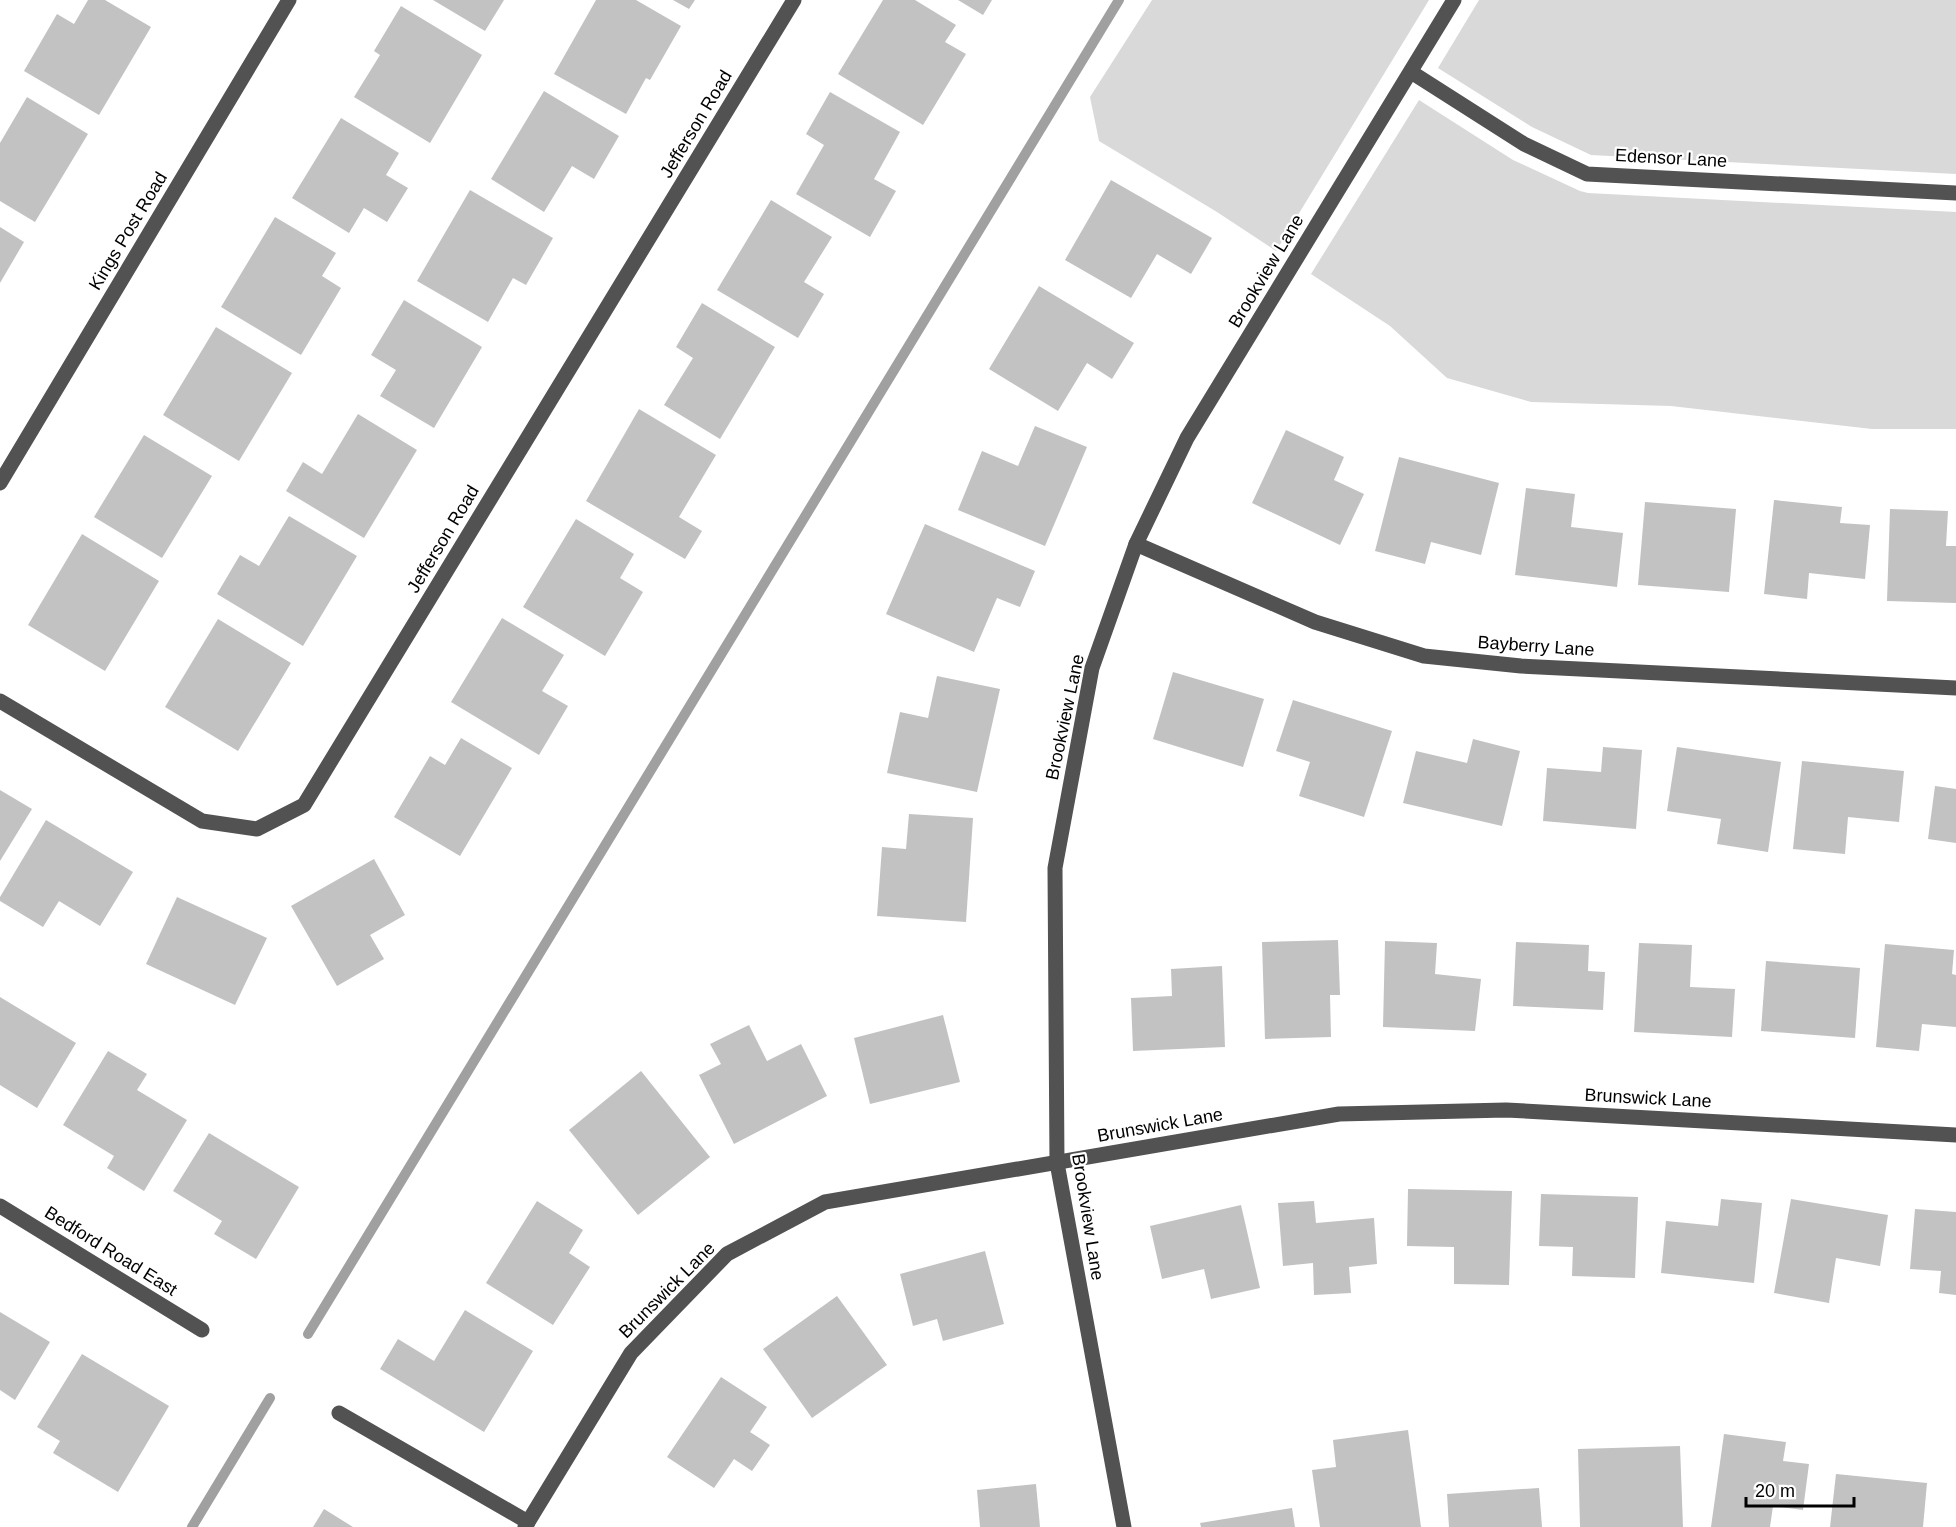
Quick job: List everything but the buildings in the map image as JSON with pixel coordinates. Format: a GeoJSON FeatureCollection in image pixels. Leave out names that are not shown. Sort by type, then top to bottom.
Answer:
{"type":"FeatureCollection","features":[{"type":"Feature","properties":{"kind":"street","name":"Kings Post Road"},"geometry":{"type":"LineString","coordinates":[[0,483],[289,0]]}},
{"type":"Feature","properties":{"kind":"street","name":"Jefferson Road"},"geometry":{"type":"LineString","coordinates":[[0,701],[202,821],[257,829],[304,805],[794,0]]}},
{"type":"Feature","properties":{"kind":"street","name":"Brookview Lane"},"geometry":{"type":"LineString","coordinates":[[1124,1527],[1057,1163],[1055,868],[1092,668],[1136,544],[1187,438],[1454,0]]}},
{"type":"Feature","properties":{"kind":"street","name":"Edensor Lane"},"geometry":{"type":"LineString","coordinates":[[1410,72],[1524,144],[1587,174],[1956,193]]}},
{"type":"Feature","properties":{"kind":"street","name":"Bayberry Lane"},"geometry":{"type":"LineString","coordinates":[[1136,544],[1315,622],[1424,656],[1521,666],[1956,688]]}},
{"type":"Feature","properties":{"kind":"street","name":"Brunswick Lane"},"geometry":{"type":"LineString","coordinates":[[527,1524],[631,1353],[727,1254],[825,1202],[1339,1114],[1506,1110],[1956,1135]]}},
{"type":"Feature","properties":{"kind":"street","name":"Bedford Road East"},"geometry":{"type":"LineString","coordinates":[[0,1206],[202,1330]]}},
{"type":"Feature","properties":{"kind":"street"},"geometry":{"type":"LineString","coordinates":[[339,1413],[527,1524]]}},
{"type":"Feature","properties":{"kind":"shaded area"},"geometry":{"type":"Polygon","coordinates":[[[1152,0],[1429,0],[1276,251],[1217,212],[1099,141],[1090,97],[1152,0]]]}},
{"type":"Feature","properties":{"kind":"shaded area"},"geometry":{"type":"Polygon","coordinates":[[[1479,0],[1956,0],[1956,174],[1591,155],[1532,127],[1438,68],[1479,0]]]}},
{"type":"Feature","properties":{"kind":"shaded area"},"geometry":{"type":"Polygon","coordinates":[[[1419,100],[1513,160],[1588,193],[1956,212],[1956,429],[1872,429],[1671,406],[1531,402],[1447,378],[1390,326],[1311,274],[1419,100]]]}},
{"type":"Feature","properties":{"kind":"waterway"},"geometry":{"type":"LineString","coordinates":[[308,1334],[1119,0]]}},
{"type":"Feature","properties":{"kind":"waterway"},"geometry":{"type":"LineString","coordinates":[[192,1527],[270,1398]]}}]}
